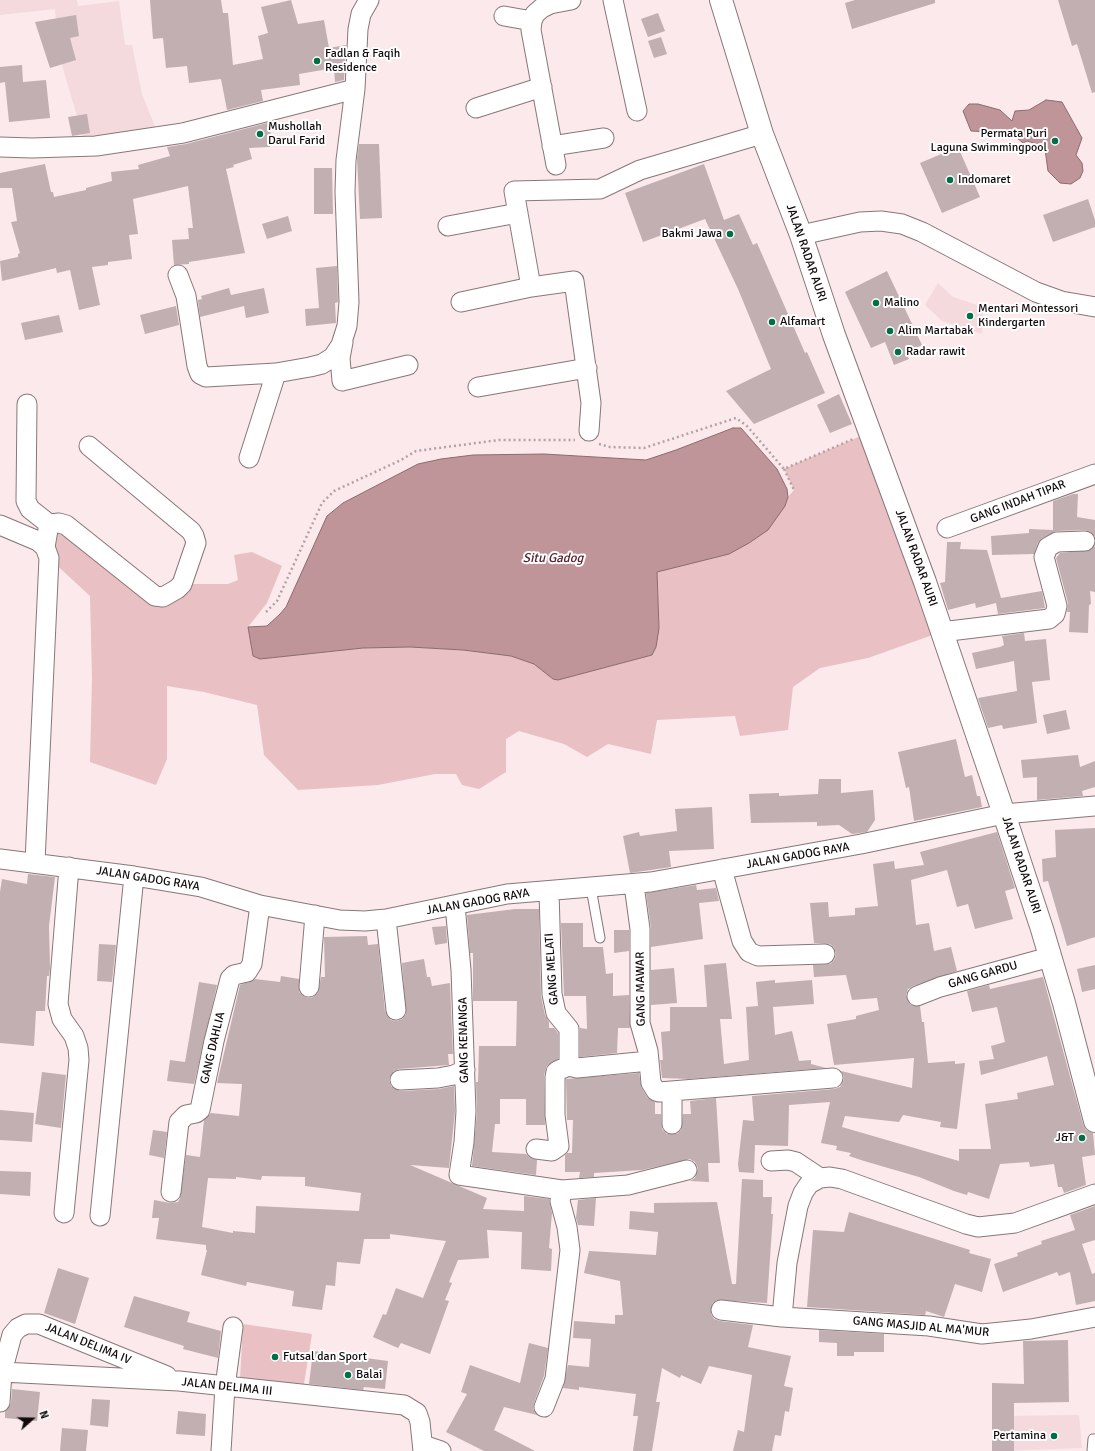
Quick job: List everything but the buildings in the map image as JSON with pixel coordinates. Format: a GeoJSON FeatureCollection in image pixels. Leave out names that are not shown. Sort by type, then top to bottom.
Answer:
{"type":"FeatureCollection","features":[{"type":"Feature","properties":{"kind":"main road","name":"JALAN RADAR AURI"},"geometry":{"type":"LineString","coordinates":[[720,0],[762,134],[801,235],[834,335],[922,575],[1004,814],[1090,1083],[1095,1121]]}},
{"type":"Feature","properties":{"kind":"street"},"geometry":{"type":"LineString","coordinates":[[369,0],[361,14],[358,29],[355,89],[346,160],[349,302],[347,326],[340,358],[342,380],[408,365]]}},
{"type":"Feature","properties":{"kind":"street"},"geometry":{"type":"LineString","coordinates":[[556,165],[531,30],[532,21],[535,14],[542,8],[550,4],[571,0]]}},
{"type":"Feature","properties":{"kind":"street"},"geometry":{"type":"LineString","coordinates":[[613,0],[637,111]]}},
{"type":"Feature","properties":{"kind":"street"},"geometry":{"type":"LineString","coordinates":[[504,16],[532,21]]}},
{"type":"Feature","properties":{"kind":"street"},"geometry":{"type":"LineString","coordinates":[[476,108],[542,87]]}},
{"type":"Feature","properties":{"kind":"street"},"geometry":{"type":"LineString","coordinates":[[0,147],[32,148],[96,146],[184,133],[355,89]]}},
{"type":"Feature","properties":{"kind":"street"},"geometry":{"type":"LineString","coordinates":[[531,287],[514,190],[600,189],[640,170],[762,134]]}},
{"type":"Feature","properties":{"kind":"street"},"geometry":{"type":"LineString","coordinates":[[552,146],[604,138]]}},
{"type":"Feature","properties":{"kind":"street"},"geometry":{"type":"LineString","coordinates":[[448,226],[518,213]]}},
{"type":"Feature","properties":{"kind":"street"},"geometry":{"type":"LineString","coordinates":[[801,235],[860,222],[882,221],[902,224],[922,232],[1036,292],[1061,301],[1095,307]]}},
{"type":"Feature","properties":{"kind":"street"},"geometry":{"type":"LineString","coordinates":[[178,275],[186,296],[197,366],[200,374],[206,377],[276,373],[322,364],[333,357],[341,345],[344,337]]}},
{"type":"Feature","properties":{"kind":"street"},"geometry":{"type":"LineString","coordinates":[[461,302],[531,287],[574,281],[591,403],[589,439]]}},
{"type":"Feature","properties":{"kind":"street"},"geometry":{"type":"LineString","coordinates":[[478,387],[587,368]]}},
{"type":"Feature","properties":{"kind":"street"},"geometry":{"type":"LineString","coordinates":[[249,458],[276,373]]}},
{"type":"Feature","properties":{"kind":"street"},"geometry":{"type":"LineString","coordinates":[[27,404],[26,501],[30,509],[49,524],[66,525],[158,598],[177,589],[182,584],[196,543],[194,536],[89,446]]}},
{"type":"Feature","properties":{"kind":"street","name":"GANG INDAH TIPAR"},"geometry":{"type":"LineString","coordinates":[[948,528],[1092,475]]}},
{"type":"Feature","properties":{"kind":"street"},"geometry":{"type":"LineString","coordinates":[[35,862],[48,607],[49,558],[45,547],[49,524]]}},
{"type":"Feature","properties":{"kind":"street"},"geometry":{"type":"LineString","coordinates":[[0,525],[30,536],[45,547]]}},
{"type":"Feature","properties":{"kind":"street"},"geometry":{"type":"LineString","coordinates":[[941,632],[1049,619],[1055,614],[1057,606],[1044,557],[1048,547],[1057,542],[1085,541]]}},
{"type":"Feature","properties":{"kind":"street","name":"JALAN GADOG RAYA"},"geometry":{"type":"LineString","coordinates":[[0,859],[35,862],[201,887],[260,905],[340,920],[365,921],[386,919],[507,894],[634,885],[861,844],[1004,814],[1095,806]]}},
{"type":"Feature","properties":{"kind":"street"},"geometry":{"type":"LineString","coordinates":[[64,1213],[78,1060],[78,1048],[74,1036],[61,1016],[58,1004],[69,867]]}},
{"type":"Feature","properties":{"kind":"street"},"geometry":{"type":"LineString","coordinates":[[722,869],[742,941],[749,952],[758,956],[825,954]]}},
{"type":"Feature","properties":{"kind":"street"},"geometry":{"type":"LineString","coordinates":[[100,1216],[134,876]]}},
{"type":"Feature","properties":{"kind":"street","name":"GANG MAWAR"},"geometry":{"type":"LineString","coordinates":[[634,885],[640,929],[640,1023],[649,1061],[651,1083],[664,1091],[672,1124]]}},
{"type":"Feature","properties":{"kind":"street","name":"GANG MELATI"},"geometry":{"type":"LineString","coordinates":[[549,891],[552,994],[556,1014],[569,1029],[569,1066]]}},
{"type":"Feature","properties":{"kind":"street","name":"GANG DAHLIA"},"geometry":{"type":"LineString","coordinates":[[171,1192],[179,1122],[186,1114],[196,1113],[200,1110],[214,1041],[230,979],[234,975],[247,972],[252,964],[260,905]]}},
{"type":"Feature","properties":{"kind":"street","name":"GANG KENANGA"},"geometry":{"type":"LineString","coordinates":[[455,905],[461,970],[466,1117],[459,1175],[562,1190]]}},
{"type":"Feature","properties":{"kind":"street"},"geometry":{"type":"LineString","coordinates":[[309,988],[315,915]]}},
{"type":"Feature","properties":{"kind":"street"},"geometry":{"type":"LineString","coordinates":[[386,919],[396,1010]]}},
{"type":"Feature","properties":{"kind":"street","name":"GANG GARDU"},"geometry":{"type":"LineString","coordinates":[[917,996],[940,987],[1050,956]]}},
{"type":"Feature","properties":{"kind":"street"},"geometry":{"type":"LineString","coordinates":[[536,1149],[552,1151],[560,1146],[555,1115],[556,1072],[569,1066],[577,1068],[649,1061]]}},
{"type":"Feature","properties":{"kind":"street"},"geometry":{"type":"LineString","coordinates":[[400,1080],[438,1078],[465,1070]]}},
{"type":"Feature","properties":{"kind":"street"},"geometry":{"type":"LineString","coordinates":[[664,1091],[834,1078]]}},
{"type":"Feature","properties":{"kind":"street"},"geometry":{"type":"LineString","coordinates":[[771,1161],[788,1160],[796,1162],[820,1178]]}},
{"type":"Feature","properties":{"kind":"street"},"geometry":{"type":"LineString","coordinates":[[544,1407],[555,1378],[570,1250],[568,1227],[560,1201],[562,1190],[628,1185],[687,1170]]}},
{"type":"Feature","properties":{"kind":"street"},"geometry":{"type":"LineString","coordinates":[[782,1318],[787,1263],[798,1206],[803,1193],[809,1184],[820,1178],[830,1177],[842,1179],[978,1227],[1015,1223],[1095,1194]]}},
{"type":"Feature","properties":{"kind":"street","name":"GANG MASJID AL MA'MUR"},"geometry":{"type":"LineString","coordinates":[[721,1310],[782,1318],[929,1326],[982,1334],[1031,1329],[1095,1317]]}},
{"type":"Feature","properties":{"kind":"street","name":"JALAN DELIMA IV"},"geometry":{"type":"LineString","coordinates":[[0,1402],[2,1372],[12,1335],[18,1328],[26,1324],[39,1324],[179,1381]]}},
{"type":"Feature","properties":{"kind":"street"},"geometry":{"type":"LineString","coordinates":[[221,1451],[225,1387],[233,1327]]}},
{"type":"Feature","properties":{"kind":"street","name":"JALAN DELIMA III"},"geometry":{"type":"LineString","coordinates":[[2,1372],[179,1381],[404,1405],[417,1413],[429,1449]]}},
{"type":"Feature","properties":{"kind":"lane"},"geometry":{"type":"LineString","coordinates":[[591,888],[600,938]]}},
{"type":"Feature","properties":{"kind":"lane"},"geometry":{"type":"LineString","coordinates":[[1092,1451],[1094,1439]]}},
{"type":"Feature","properties":{"kind":"path"},"geometry":{"type":"LineString","coordinates":[[266,612],[277,601],[322,503],[334,491],[401,460],[416,451],[499,440],[589,439],[610,447],[644,448],[736,418],[747,426],[784,469],[794,490]]}},
{"type":"Feature","properties":{"kind":"path"},"geometry":{"type":"LineString","coordinates":[[784,469],[870,432]]}},
{"type":"Feature","properties":{"kind":"shaded area"},"geometry":{"type":"Polygon","coordinates":[[[0,0],[77,0],[78,6],[119,1],[125,45],[132,45],[142,94],[156,129],[85,143],[59,55],[55,9],[0,15],[0,0]]]}},
{"type":"Feature","properties":{"kind":"shaded area"},"geometry":{"type":"Polygon","coordinates":[[[938,283],[953,297],[983,307],[982,334],[942,321],[925,305],[938,283]]]}},
{"type":"Feature","properties":{"kind":"shaded area"},"geometry":{"type":"Polygon","coordinates":[[[870,432],[941,632],[868,658],[820,668],[793,687],[788,730],[740,736],[735,716],[657,720],[651,754],[608,744],[587,757],[564,744],[519,731],[506,739],[506,772],[479,789],[462,785],[456,774],[435,774],[378,785],[298,790],[264,755],[257,705],[204,692],[167,686],[167,759],[156,785],[90,762],[92,679],[90,596],[49,558],[49,524],[154,596],[182,584],[228,584],[238,580],[234,555],[252,552],[282,566],[267,603],[248,627],[253,656],[260,659],[363,648],[410,647],[463,650],[511,656],[534,664],[553,679],[558,680],[652,655],[659,628],[657,572],[785,506],[788,497],[794,490],[784,469],[870,432]]]}},
{"type":"Feature","properties":{"kind":"shaded area","name":"Futsal dan Sport"},"geometry":{"type":"Polygon","coordinates":[[[243,1324],[312,1334],[304,1384],[240,1380],[243,1324]]]}},
{"type":"Feature","properties":{"kind":"shaded area"},"geometry":{"type":"Polygon","coordinates":[[[1079,1415],[1082,1448],[1003,1451],[1004,1416],[1079,1415]]]}},
{"type":"Feature","properties":{"kind":"water","name":"Permata Puri Laguna Swimmingpool"},"geometry":{"type":"Polygon","coordinates":[[[1046,100],[1062,102],[1082,138],[1076,155],[1082,163],[1083,171],[1080,178],[1071,184],[1060,183],[1048,171],[1045,149],[1037,144],[1027,141],[1023,143],[1011,133],[1005,133],[1003,139],[991,132],[971,131],[963,111],[969,104],[978,104],[1000,110],[1012,121],[1015,111],[1029,110],[1046,100]]]}},
{"type":"Feature","properties":{"kind":"water","name":"Situ Gadog"},"geometry":{"type":"Polygon","coordinates":[[[733,428],[741,428],[777,469],[787,489],[788,497],[785,506],[768,530],[729,554],[657,572],[659,628],[656,647],[652,655],[558,680],[553,679],[534,664],[511,656],[463,650],[410,647],[363,648],[260,659],[253,656],[248,627],[267,626],[286,607],[327,516],[343,503],[418,464],[441,459],[473,455],[544,454],[646,460],[733,428]]]}},
{"type":"Feature","properties":{"kind":"place","name":"Fadlan & Faqih Residence"},"geometry":{"type":"Point","coordinates":[317,61]}},
{"type":"Feature","properties":{"kind":"place","name":"Mushollah Darul Farid"},"geometry":{"type":"Point","coordinates":[260,134]}},
{"type":"Feature","properties":{"kind":"place","name":"Permata Puri Laguna Swimmingpool"},"geometry":{"type":"Point","coordinates":[1055,141]}},
{"type":"Feature","properties":{"kind":"place","name":"Indomaret"},"geometry":{"type":"Point","coordinates":[950,180]}},
{"type":"Feature","properties":{"kind":"place","name":"Bakmi Jawa"},"geometry":{"type":"Point","coordinates":[730,234]}},
{"type":"Feature","properties":{"kind":"place","name":"Malino"},"geometry":{"type":"Point","coordinates":[876,303]}},
{"type":"Feature","properties":{"kind":"place","name":"Mentari Montessori Kindergarten"},"geometry":{"type":"Point","coordinates":[970,316]}},
{"type":"Feature","properties":{"kind":"place","name":"Alfamart"},"geometry":{"type":"Point","coordinates":[772,322]}},
{"type":"Feature","properties":{"kind":"place","name":"Alim Martabak"},"geometry":{"type":"Point","coordinates":[890,331]}},
{"type":"Feature","properties":{"kind":"place","name":"Radar rawit"},"geometry":{"type":"Point","coordinates":[898,352]}},
{"type":"Feature","properties":{"kind":"place","name":"J&T"},"geometry":{"type":"Point","coordinates":[1082,1138]}},
{"type":"Feature","properties":{"kind":"place","name":"Futsal dan Sport"},"geometry":{"type":"Point","coordinates":[275,1357]}},
{"type":"Feature","properties":{"kind":"place","name":"Balai"},"geometry":{"type":"Point","coordinates":[348,1375]}},
{"type":"Feature","properties":{"kind":"place","name":"Pertamina"},"geometry":{"type":"Point","coordinates":[1054,1436]}}]}
